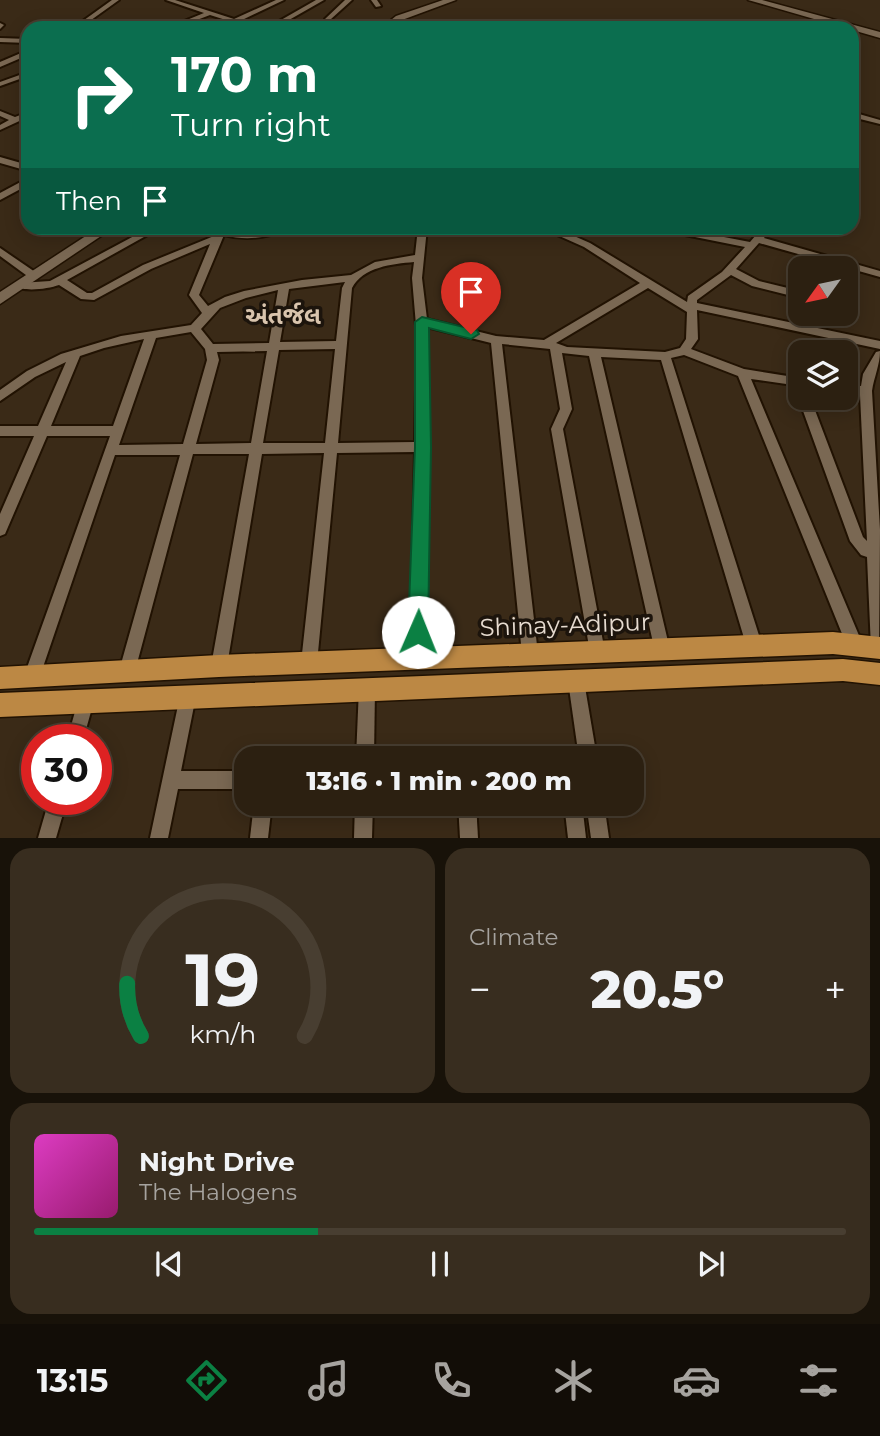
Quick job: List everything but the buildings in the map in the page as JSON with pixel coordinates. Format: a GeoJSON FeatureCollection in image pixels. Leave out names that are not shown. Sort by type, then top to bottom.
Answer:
{"type":"FeatureCollection","features":[{"type":"Feature","properties":{"kind":"main road","name":"Shinay-Adipur"},"geometry":{"type":"LineString","coordinates":[[0,678],[219,666],[833,643],[880,648]]}},
{"type":"Feature","properties":{"kind":"main road"},"geometry":{"type":"LineString","coordinates":[[0,705],[843,670],[880,674]]}},
{"type":"Feature","properties":{"kind":"street"},"geometry":{"type":"LineString","coordinates":[[86,21],[116,0]]}},
{"type":"Feature","properties":{"kind":"street"},"geometry":{"type":"LineString","coordinates":[[169,0],[229,21]]}},
{"type":"Feature","properties":{"kind":"street"},"geometry":{"type":"LineString","coordinates":[[178,5],[200,0]]}},
{"type":"Feature","properties":{"kind":"street"},"geometry":{"type":"LineString","coordinates":[[234,21],[281,0]]}},
{"type":"Feature","properties":{"kind":"street"},"geometry":{"type":"LineString","coordinates":[[283,21],[321,0]]}},
{"type":"Feature","properties":{"kind":"street"},"geometry":{"type":"LineString","coordinates":[[329,21],[328,19],[349,0]]}},
{"type":"Feature","properties":{"kind":"street"},"geometry":{"type":"LineString","coordinates":[[396,21],[429,4],[452,0]]}},
{"type":"Feature","properties":{"kind":"street"},"geometry":{"type":"LineString","coordinates":[[752,0],[829,21]]}},
{"type":"Feature","properties":{"kind":"street"},"geometry":{"type":"LineString","coordinates":[[189,21],[208,14]]}},
{"type":"Feature","properties":{"kind":"street"},"geometry":{"type":"LineString","coordinates":[[213,21],[221,18]]}},
{"type":"Feature","properties":{"kind":"street"},"geometry":{"type":"LineString","coordinates":[[859,29],[880,35]]}},
{"type":"Feature","properties":{"kind":"street"},"geometry":{"type":"LineString","coordinates":[[0,40],[21,41]]}},
{"type":"Feature","properties":{"kind":"street"},"geometry":{"type":"LineString","coordinates":[[0,65],[21,56]]}},
{"type":"Feature","properties":{"kind":"street"},"geometry":{"type":"LineString","coordinates":[[0,60],[21,60]]}},
{"type":"Feature","properties":{"kind":"street"},"geometry":{"type":"LineString","coordinates":[[0,84],[21,76]]}},
{"type":"Feature","properties":{"kind":"street"},"geometry":{"type":"LineString","coordinates":[[0,113],[6,124]]}},
{"type":"Feature","properties":{"kind":"street"},"geometry":{"type":"LineString","coordinates":[[859,116],[880,122]]}},
{"type":"Feature","properties":{"kind":"street"},"geometry":{"type":"LineString","coordinates":[[0,160],[21,166]]}},
{"type":"Feature","properties":{"kind":"street"},"geometry":{"type":"LineString","coordinates":[[0,197],[21,185]]}},
{"type":"Feature","properties":{"kind":"street"},"geometry":{"type":"LineString","coordinates":[[0,299],[96,235]]}},
{"type":"Feature","properties":{"kind":"street"},"geometry":{"type":"LineString","coordinates":[[20,286],[46,285],[59,280],[142,235]]}},
{"type":"Feature","properties":{"kind":"street"},"geometry":{"type":"LineString","coordinates":[[59,280],[85,297],[94,296],[211,235]]}},
{"type":"Feature","properties":{"kind":"street"},"geometry":{"type":"LineString","coordinates":[[207,313],[194,295],[216,235]]}},
{"type":"Feature","properties":{"kind":"street"},"geometry":{"type":"LineString","coordinates":[[236,235],[256,235]]}},
{"type":"Feature","properties":{"kind":"street"},"geometry":{"type":"LineString","coordinates":[[418,659],[423,447],[422,322],[417,278],[422,235]]}},
{"type":"Feature","properties":{"kind":"street"},"geometry":{"type":"LineString","coordinates":[[566,235],[587,244],[691,307],[880,345]]}},
{"type":"Feature","properties":{"kind":"street"},"geometry":{"type":"LineString","coordinates":[[710,235],[755,242],[880,274]]}},
{"type":"Feature","properties":{"kind":"street"},"geometry":{"type":"LineString","coordinates":[[684,351],[692,339],[691,307],[696,293],[730,270],[761,235]]}},
{"type":"Feature","properties":{"kind":"street"},"geometry":{"type":"LineString","coordinates":[[0,251],[34,276]]}},
{"type":"Feature","properties":{"kind":"street"},"geometry":{"type":"LineString","coordinates":[[0,396],[27,374],[75,355],[111,343],[194,328],[202,323],[207,313],[231,299],[318,280],[352,278],[391,260],[419,258]]}},
{"type":"Feature","properties":{"kind":"street"},"geometry":{"type":"LineString","coordinates":[[730,270],[756,284],[788,292]]}},
{"type":"Feature","properties":{"kind":"street"},"geometry":{"type":"LineString","coordinates":[[309,663],[347,288],[352,278]]}},
{"type":"Feature","properties":{"kind":"street"},"geometry":{"type":"LineString","coordinates":[[550,346],[648,283]]}},
{"type":"Feature","properties":{"kind":"street"},"geometry":{"type":"LineString","coordinates":[[219,666],[284,287]]}},
{"type":"Feature","properties":{"kind":"street"},"geometry":{"type":"LineString","coordinates":[[422,322],[496,340],[550,346],[567,351],[665,356],[684,351],[743,373],[788,381]]}},
{"type":"Feature","properties":{"kind":"street"},"geometry":{"type":"LineString","coordinates":[[127,671],[213,360],[211,348],[194,328]]}},
{"type":"Feature","properties":{"kind":"street"},"geometry":{"type":"LineString","coordinates":[[32,676],[151,335]]}},
{"type":"Feature","properties":{"kind":"street"},"geometry":{"type":"LineString","coordinates":[[496,340],[530,654]]}},
{"type":"Feature","properties":{"kind":"street"},"geometry":{"type":"LineString","coordinates":[[211,348],[341,345]]}},
{"type":"Feature","properties":{"kind":"street"},"geometry":{"type":"LineString","coordinates":[[550,346],[566,409],[557,429],[597,652]]}},
{"type":"Feature","properties":{"kind":"street"},"geometry":{"type":"LineString","coordinates":[[594,352],[662,650]]}},
{"type":"Feature","properties":{"kind":"street"},"geometry":{"type":"LineString","coordinates":[[0,530],[75,355]]}},
{"type":"Feature","properties":{"kind":"street"},"geometry":{"type":"LineString","coordinates":[[880,355],[869,374],[866,391],[874,454],[874,552],[880,648]]}},
{"type":"Feature","properties":{"kind":"street"},"geometry":{"type":"LineString","coordinates":[[665,356],[755,648]]}},
{"type":"Feature","properties":{"kind":"street"},"geometry":{"type":"LineString","coordinates":[[743,373],[855,645]]}},
{"type":"Feature","properties":{"kind":"street"},"geometry":{"type":"LineString","coordinates":[[858,390],[866,391]]}},
{"type":"Feature","properties":{"kind":"street"},"geometry":{"type":"LineString","coordinates":[[809,410],[857,541],[866,550],[874,552]]}},
{"type":"Feature","properties":{"kind":"street"},"geometry":{"type":"LineString","coordinates":[[0,431],[117,431]]}},
{"type":"Feature","properties":{"kind":"street"},"geometry":{"type":"LineString","coordinates":[[110,450],[423,447]]}},
{"type":"Feature","properties":{"kind":"street"},"geometry":{"type":"LineString","coordinates":[[576,681],[586,746]]}},
{"type":"Feature","properties":{"kind":"street"},"geometry":{"type":"LineString","coordinates":[[365,746],[367,688]]}},
{"type":"Feature","properties":{"kind":"street"},"geometry":{"type":"LineString","coordinates":[[159,838],[188,696]]}},
{"type":"Feature","properties":{"kind":"street"},"geometry":{"type":"LineString","coordinates":[[80,724],[86,701]]}},
{"type":"Feature","properties":{"kind":"street"},"geometry":{"type":"LineString","coordinates":[[171,780],[234,780]]}},
{"type":"Feature","properties":{"kind":"street"},"geometry":{"type":"LineString","coordinates":[[47,838],[54,815]]}},
{"type":"Feature","properties":{"kind":"street"},"geometry":{"type":"LineString","coordinates":[[259,838],[262,816]]}},
{"type":"Feature","properties":{"kind":"street"},"geometry":{"type":"LineString","coordinates":[[363,838],[364,816]]}},
{"type":"Feature","properties":{"kind":"street"},"geometry":{"type":"LineString","coordinates":[[468,816],[469,838]]}},
{"type":"Feature","properties":{"kind":"street"},"geometry":{"type":"LineString","coordinates":[[574,816],[577,838]]}},
{"type":"Feature","properties":{"kind":"street"},"geometry":{"type":"LineString","coordinates":[[597,816],[600,838]]}},
{"type":"Feature","properties":{"kind":"district","name":"અંતર્જલ"},"geometry":{"type":"Point","coordinates":[283,316]}},
{"type":"Feature","properties":{"kind":"route"},"geometry":{"type":"LineString","coordinates":[[418,632],[423,447],[422,322],[471,334]]}}]}
